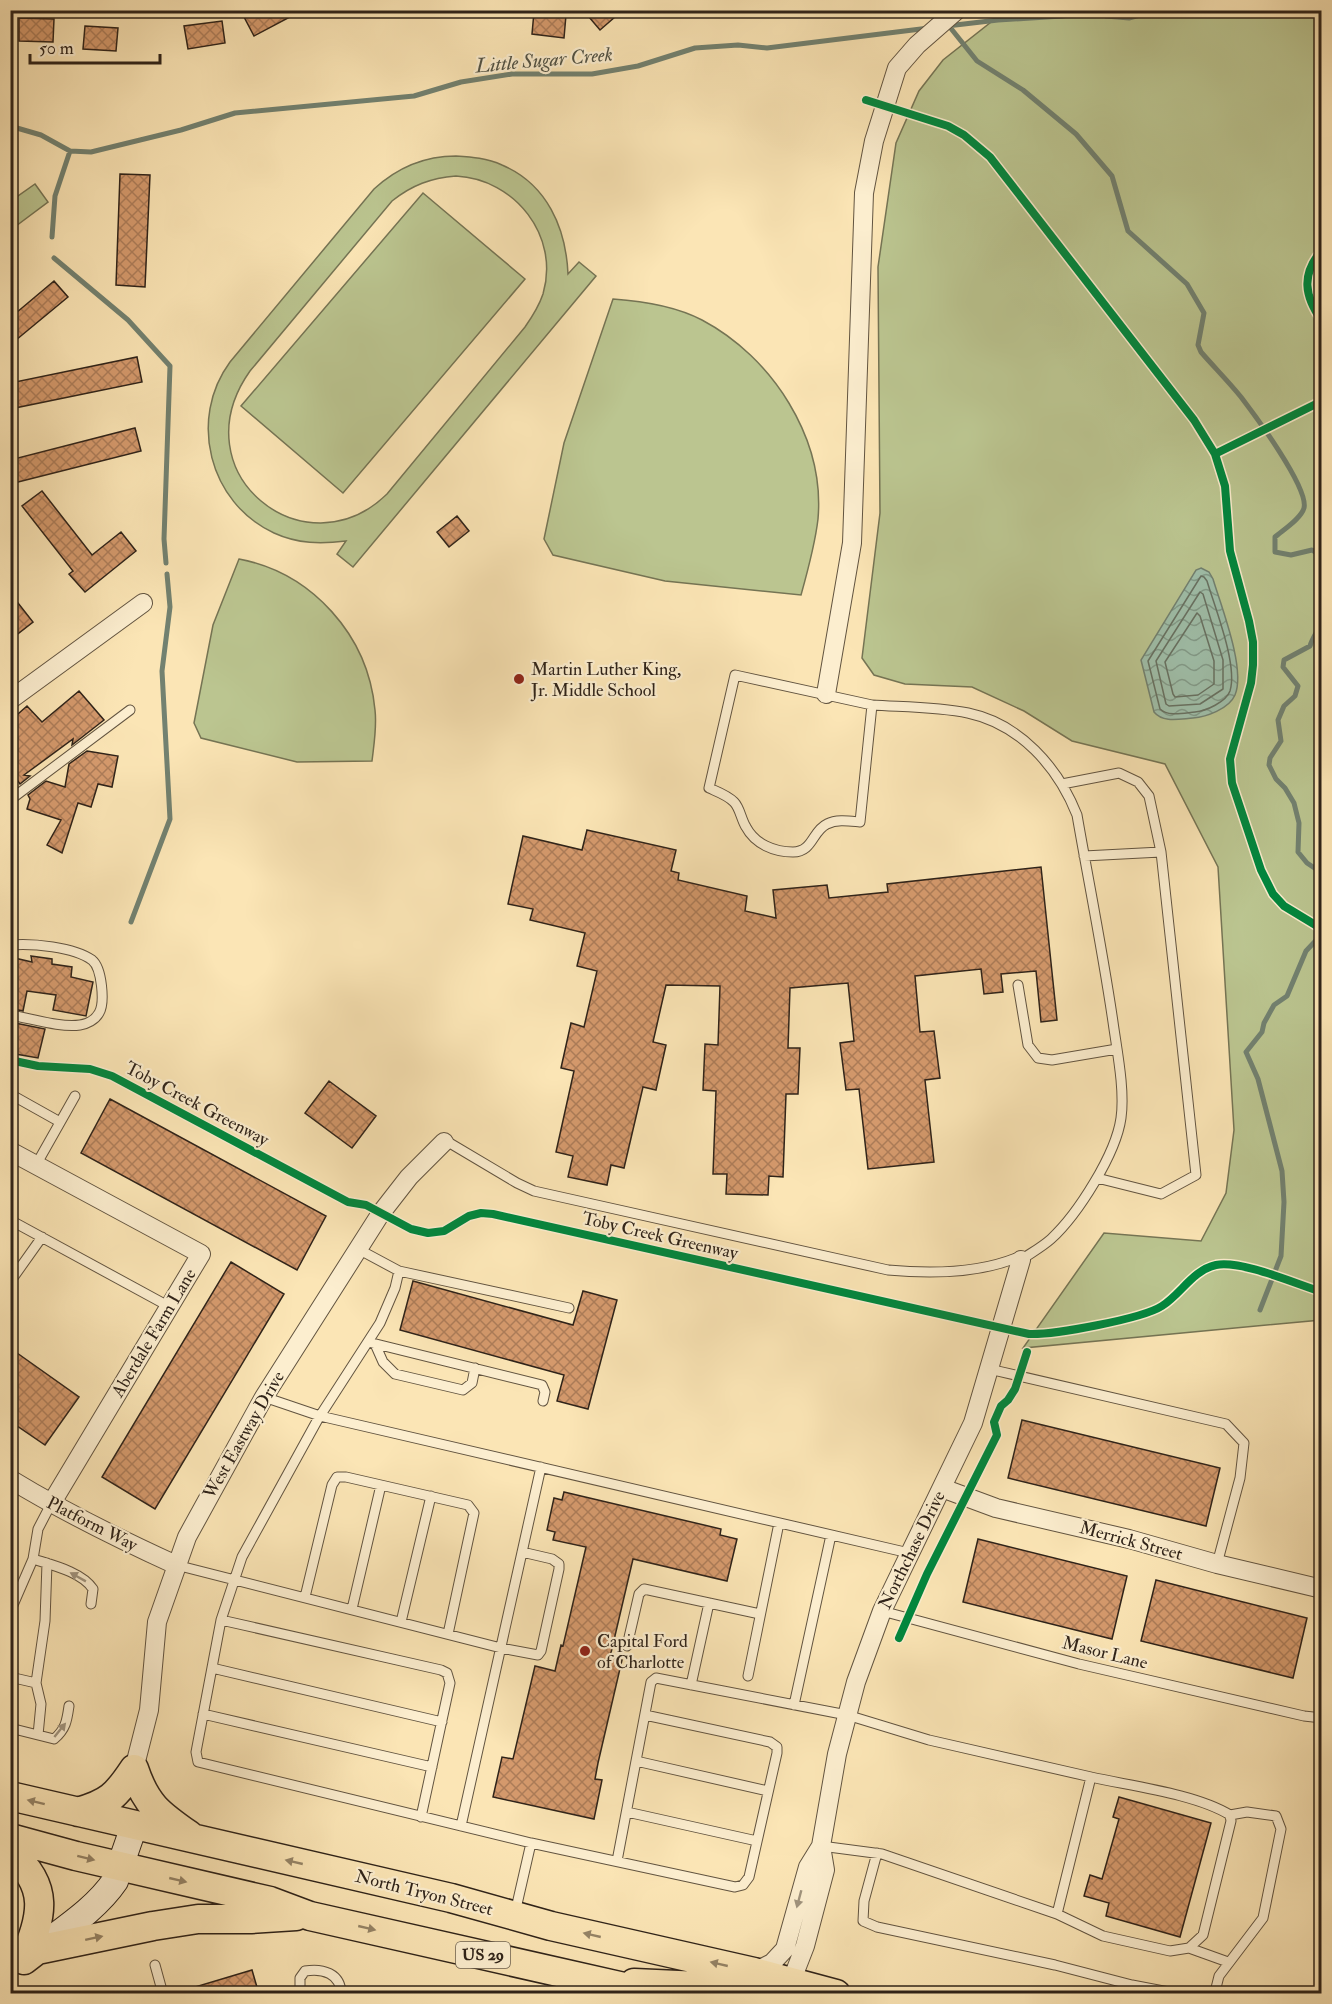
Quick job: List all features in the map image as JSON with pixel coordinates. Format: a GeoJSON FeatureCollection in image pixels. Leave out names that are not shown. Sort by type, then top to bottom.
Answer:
{"type":"FeatureCollection","features":[{"type":"Feature","properties":{"kind":"main road"},"geometry":{"type":"LineString","coordinates":[[78,1812],[101,1805],[111,1798],[134,1769]]}},
{"type":"Feature","properties":{"kind":"main road"},"geometry":{"type":"LineString","coordinates":[[134,1769],[149,1802],[173,1824],[196,1840]]}},
{"type":"Feature","properties":{"kind":"main road","name":"North Tryon Street"},"geometry":{"type":"LineString","coordinates":[[10,1796],[451,1898],[753,1983],[836,1994]]}},
{"type":"Feature","properties":{"kind":"main road"},"geometry":{"type":"LineString","coordinates":[[24,1961],[103,1897],[115,1881],[134,1826]]}},
{"type":"Feature","properties":{"kind":"main road","name":"US 29"},"geometry":{"type":"LineString","coordinates":[[10,1838],[270,1901],[310,1916],[640,1992]]}},
{"type":"Feature","properties":{"kind":"main road"},"geometry":{"type":"LineString","coordinates":[[10,1852],[32,1875],[40,1902],[40,1918],[24,1961]]}},
{"type":"Feature","properties":{"kind":"main road"},"geometry":{"type":"LineString","coordinates":[[24,1961],[153,1926],[198,1919],[310,1916]]}},
{"type":"Feature","properties":{"kind":"main road"},"geometry":{"type":"LineString","coordinates":[[589,1981],[722,1987],[753,1983]]}},
{"type":"Feature","properties":{"kind":"street"},"geometry":{"type":"LineString","coordinates":[[826,694],[852,543],[864,193],[874,141],[897,68],[917,45],[957,10]]}},
{"type":"Feature","properties":{"kind":"street"},"geometry":{"type":"LineString","coordinates":[[10,700],[143,603]]}},
{"type":"Feature","properties":{"kind":"street","name":"West Eastway Drive"},"geometry":{"type":"LineString","coordinates":[[134,1769],[148,1710],[157,1622],[187,1537],[264,1397],[381,1213],[408,1177],[444,1142]]}},
{"type":"Feature","properties":{"kind":"street","name":"Aberdale Farm Lane"},"geometry":{"type":"LineString","coordinates":[[10,1151],[201,1254],[51,1504]]}},
{"type":"Feature","properties":{"kind":"street","name":"Northchase Drive"},"geometry":{"type":"LineString","coordinates":[[783,1988],[806,1946],[825,1870],[821,1846],[837,1754],[856,1682],[882,1611],[973,1423],[1021,1260]]}},
{"type":"Feature","properties":{"kind":"street","name":"Platform Way"},"geometry":{"type":"LineString","coordinates":[[10,1479],[51,1504],[176,1565]]}},
{"type":"Feature","properties":{"kind":"street","name":"Merrick Street"},"geometry":{"type":"LineString","coordinates":[[942,1488],[996,1508],[1129,1539],[1217,1564],[1322,1589]]}},
{"type":"Feature","properties":{"kind":"street","name":"Northchase Drive"},"geometry":{"type":"LineString","coordinates":[[753,1983],[785,1949],[808,1867],[821,1846]]}},
{"type":"Feature","properties":{"kind":"lane"},"geometry":{"type":"LineString","coordinates":[[444,1142],[447,1141],[534,1191],[888,1270],[923,1273],[986,1268],[1016,1258],[1021,1260],[1053,1238],[1097,1178],[1114,1147],[1121,1117],[1117,1049],[1077,815],[1062,784],[1031,745],[1009,729],[988,719],[966,713],[872,705],[735,675],[709,788],[725,795],[735,803],[745,827],[753,838],[765,847],[792,852],[803,850],[812,843],[825,824],[837,820],[860,822],[872,705]]}},
{"type":"Feature","properties":{"kind":"lane"},"geometry":{"type":"LineString","coordinates":[[10,800],[130,710]]}},
{"type":"Feature","properties":{"kind":"lane"},"geometry":{"type":"LineString","coordinates":[[1062,784],[1119,773],[1138,782],[1149,796],[1161,852],[1196,1175],[1161,1194],[1097,1178]]}},
{"type":"Feature","properties":{"kind":"lane"},"geometry":{"type":"LineString","coordinates":[[1084,856],[1161,852]]}},
{"type":"Feature","properties":{"kind":"lane"},"geometry":{"type":"LineString","coordinates":[[10,945],[51,947],[91,959],[98,966],[101,979],[101,1000],[100,1011],[96,1017],[88,1023],[78,1025],[65,1025],[10,1015]]}},
{"type":"Feature","properties":{"kind":"lane"},"geometry":{"type":"LineString","coordinates":[[1018,985],[1028,1044],[1038,1058],[1052,1060],[1117,1049]]}},
{"type":"Feature","properties":{"kind":"lane"},"geometry":{"type":"LineString","coordinates":[[10,1094],[60,1122]]}},
{"type":"Feature","properties":{"kind":"lane"},"geometry":{"type":"LineString","coordinates":[[36,1165],[75,1096]]}},
{"type":"Feature","properties":{"kind":"lane"},"geometry":{"type":"LineString","coordinates":[[10,1220],[170,1307]]}},
{"type":"Feature","properties":{"kind":"lane"},"geometry":{"type":"LineString","coordinates":[[10,1282],[42,1238]]}},
{"type":"Feature","properties":{"kind":"lane"},"geometry":{"type":"LineString","coordinates":[[358,1249],[399,1271],[569,1308]]}},
{"type":"Feature","properties":{"kind":"lane"},"geometry":{"type":"LineString","coordinates":[[399,1271],[389,1306],[372,1343],[320,1416],[242,1557],[221,1620],[196,1752],[197,1758],[201,1763],[531,1843],[741,1886],[749,1877],[777,1751],[772,1743],[645,1715]]}},
{"type":"Feature","properties":{"kind":"lane"},"geometry":{"type":"LineString","coordinates":[[372,1343],[542,1385],[545,1392],[543,1401]]}},
{"type":"Feature","properties":{"kind":"lane"},"geometry":{"type":"LineString","coordinates":[[372,1343],[388,1369],[402,1377],[463,1390],[472,1383],[475,1368]]}},
{"type":"Feature","properties":{"kind":"lane"},"geometry":{"type":"LineString","coordinates":[[989,1369],[1226,1424],[1244,1443],[1240,1478],[1217,1564]]}},
{"type":"Feature","properties":{"kind":"lane"},"geometry":{"type":"LineString","coordinates":[[264,1397],[320,1416],[909,1553]]}},
{"type":"Feature","properties":{"kind":"lane"},"geometry":{"type":"LineString","coordinates":[[461,1826],[541,1467]]}},
{"type":"Feature","properties":{"kind":"lane"},"geometry":{"type":"LineString","coordinates":[[305,1598],[334,1480],[339,1476],[468,1505],[474,1511],[448,1634]]}},
{"type":"Feature","properties":{"kind":"lane"},"geometry":{"type":"LineString","coordinates":[[352,1610],[381,1485]]}},
{"type":"Feature","properties":{"kind":"lane"},"geometry":{"type":"LineString","coordinates":[[401,1622],[431,1496]]}},
{"type":"Feature","properties":{"kind":"lane"},"geometry":{"type":"LineString","coordinates":[[10,1612],[33,1559],[38,1529],[51,1504]]}},
{"type":"Feature","properties":{"kind":"lane"},"geometry":{"type":"LineString","coordinates":[[747,1676],[779,1523]]}},
{"type":"Feature","properties":{"kind":"lane"},"geometry":{"type":"LineString","coordinates":[[794,1705],[831,1535]]}},
{"type":"Feature","properties":{"kind":"lane"},"geometry":{"type":"LineString","coordinates":[[176,1565],[536,1655],[541,1651],[559,1564],[552,1559],[522,1552]]}},
{"type":"Feature","properties":{"kind":"lane"},"geometry":{"type":"LineString","coordinates":[[33,1559],[73,1574],[89,1583],[93,1589],[91,1604]]}},
{"type":"Feature","properties":{"kind":"lane"},"geometry":{"type":"LineString","coordinates":[[38,1735],[41,1704],[36,1683],[45,1621],[47,1563]]}},
{"type":"Feature","properties":{"kind":"lane"},"geometry":{"type":"LineString","coordinates":[[627,1646],[639,1594],[642,1590],[760,1614]]}},
{"type":"Feature","properties":{"kind":"lane"},"geometry":{"type":"LineString","coordinates":[[692,1684],[709,1603]]}},
{"type":"Feature","properties":{"kind":"lane","name":"Masor Lane"},"geometry":{"type":"LineString","coordinates":[[882,1611],[1079,1664],[1304,1716],[1322,1718]]}},
{"type":"Feature","properties":{"kind":"lane"},"geometry":{"type":"LineString","coordinates":[[221,1620],[444,1672],[450,1683],[422,1817]]}},
{"type":"Feature","properties":{"kind":"lane"},"geometry":{"type":"LineString","coordinates":[[212,1668],[442,1722]]}},
{"type":"Feature","properties":{"kind":"lane"},"geometry":{"type":"LineString","coordinates":[[10,1677],[36,1683]]}},
{"type":"Feature","properties":{"kind":"lane"},"geometry":{"type":"LineString","coordinates":[[617,1861],[653,1679],[692,1684],[847,1715],[929,1740],[1193,1799],[1216,1806],[1230,1815],[1247,1812],[1276,1816],[1281,1829],[1263,1918],[1228,1962],[1219,1976],[1215,1992],[1211,1994]]}},
{"type":"Feature","properties":{"kind":"lane"},"geometry":{"type":"LineString","coordinates":[[10,1728],[54,1738],[61,1733],[66,1724],[69,1706]]}},
{"type":"Feature","properties":{"kind":"lane"},"geometry":{"type":"LineString","coordinates":[[203,1714],[432,1767]]}},
{"type":"Feature","properties":{"kind":"lane"},"geometry":{"type":"LineString","coordinates":[[636,1761],[768,1791]]}},
{"type":"Feature","properties":{"kind":"lane"},"geometry":{"type":"LineString","coordinates":[[1057,1914],[1091,1777]]}},
{"type":"Feature","properties":{"kind":"lane"},"geometry":{"type":"LineString","coordinates":[[627,1812],[757,1841]]}},
{"type":"Feature","properties":{"kind":"lane"},"geometry":{"type":"LineString","coordinates":[[1189,1948],[1203,1935],[1231,1821],[1230,1815]]}},
{"type":"Feature","properties":{"kind":"lane"},"geometry":{"type":"LineString","coordinates":[[514,1916],[531,1843]]}},
{"type":"Feature","properties":{"kind":"lane"},"geometry":{"type":"LineString","coordinates":[[821,1846],[877,1853],[1057,1914],[1103,1936],[1170,1951],[1189,1948],[1228,1962]]}},
{"type":"Feature","properties":{"kind":"lane"},"geometry":{"type":"LineString","coordinates":[[877,1853],[864,1901],[863,1921],[877,1927],[1179,1994]]}},
{"type":"Feature","properties":{"kind":"lane"},"geometry":{"type":"LineString","coordinates":[[155,1965],[163,1994]]}},
{"type":"Feature","properties":{"kind":"lane"},"geometry":{"type":"LineString","coordinates":[[300,1994],[300,1978],[305,1971],[316,1969],[334,1976],[339,1982],[341,1994]]}},
{"type":"Feature","properties":{"kind":"green space"},"geometry":{"type":"Polygon","coordinates":[[[1132,10],[1321,11],[1321,1320],[1023,1348],[1104,1233],[1201,1241],[1226,1193],[1234,1130],[1218,867],[1165,764],[1072,741],[1024,711],[972,687],[905,684],[874,675],[862,658],[880,513],[878,267],[896,143],[919,91],[943,60],[995,19],[1132,10]]]}},
{"type":"Feature","properties":{"kind":"green space"},"geometry":{"type":"Polygon","coordinates":[[[444,157],[479,158],[518,173],[542,196],[551,209],[563,240],[568,274],[579,262],[596,276],[353,567],[337,554],[346,541],[310,542],[283,537],[252,519],[234,502],[220,481],[212,458],[208,433],[210,409],[217,384],[230,362],[374,189],[392,175],[412,164],[444,157]],[[456,176],[438,178],[414,187],[392,201],[250,371],[232,409],[230,445],[240,476],[261,501],[289,517],[321,523],[355,516],[387,494],[528,323],[543,294],[547,272],[545,252],[538,232],[528,214],[514,199],[497,188],[477,180],[456,176]]]}},
{"type":"Feature","properties":{"kind":"green space"},"geometry":{"type":"Polygon","coordinates":[[[35,184],[48,202],[16,226],[11,219],[11,201],[35,184]]]}},
{"type":"Feature","properties":{"kind":"green space"},"geometry":{"type":"Polygon","coordinates":[[[423,193],[525,279],[343,493],[241,406],[423,193]]]}},
{"type":"Feature","properties":{"kind":"green space"},"geometry":{"type":"Polygon","coordinates":[[[613,299],[659,305],[702,320],[751,355],[789,403],[803,430],[813,459],[818,489],[817,529],[801,595],[665,581],[553,555],[544,539],[564,443],[613,299]]]}},
{"type":"Feature","properties":{"kind":"green space"},"geometry":{"type":"Polygon","coordinates":[[[239,559],[266,566],[290,578],[312,593],[332,612],[348,633],[361,657],[370,683],[376,716],[372,761],[297,762],[201,738],[194,723],[213,625],[239,559]]]}},
{"type":"Feature","properties":{"kind":"water"},"geometry":{"type":"Polygon","coordinates":[[[1201,568],[1209,572],[1213,579],[1231,637],[1238,684],[1232,700],[1223,708],[1210,714],[1193,718],[1162,718],[1154,712],[1141,660],[1196,570],[1201,568]]]}},
{"type":"Feature","properties":{"kind":"building"},"geometry":{"type":"Polygon","coordinates":[[[253,10],[303,10],[254,36],[243,15],[253,10]]]}},
{"type":"Feature","properties":{"kind":"building"},"geometry":{"type":"Polygon","coordinates":[[[583,10],[623,10],[600,30],[583,10]]]}},
{"type":"Feature","properties":{"kind":"building"},"geometry":{"type":"Polygon","coordinates":[[[534,12],[566,15],[564,38],[532,34],[534,12]]]}},
{"type":"Feature","properties":{"kind":"building"},"geometry":{"type":"Polygon","coordinates":[[[19,18],[54,19],[53,42],[19,41],[19,18]]]}},
{"type":"Feature","properties":{"kind":"building"},"geometry":{"type":"Polygon","coordinates":[[[222,21],[225,43],[188,49],[184,26],[222,21]]]}},
{"type":"Feature","properties":{"kind":"building"},"geometry":{"type":"Polygon","coordinates":[[[85,26],[118,28],[116,51],[83,49],[85,26]]]}},
{"type":"Feature","properties":{"kind":"building"},"geometry":{"type":"Polygon","coordinates":[[[120,174],[150,175],[145,287],[116,285],[120,174]]]}},
{"type":"Feature","properties":{"kind":"building"},"geometry":{"type":"Polygon","coordinates":[[[54,281],[68,297],[10,345],[10,318],[54,281]]]}},
{"type":"Feature","properties":{"kind":"building"},"geometry":{"type":"Polygon","coordinates":[[[137,357],[142,382],[10,409],[10,383],[137,357]]]}},
{"type":"Feature","properties":{"kind":"building"},"geometry":{"type":"Polygon","coordinates":[[[135,428],[141,451],[10,484],[10,460],[135,428]]]}},
{"type":"Feature","properties":{"kind":"building"},"geometry":{"type":"Polygon","coordinates":[[[42,491],[92,555],[121,532],[136,551],[85,592],[69,574],[73,571],[22,506],[42,491]]]}},
{"type":"Feature","properties":{"kind":"building"},"geometry":{"type":"Polygon","coordinates":[[[457,516],[469,531],[449,547],[437,532],[457,516]]]}},
{"type":"Feature","properties":{"kind":"building"},"geometry":{"type":"Polygon","coordinates":[[[18,603],[33,622],[10,640],[10,609],[18,603]]]}},
{"type":"Feature","properties":{"kind":"building"},"geometry":{"type":"Polygon","coordinates":[[[79,691],[104,720],[72,745],[73,739],[24,775],[30,776],[20,784],[10,770],[10,721],[27,706],[42,722],[79,691]]]}},
{"type":"Feature","properties":{"kind":"building"},"geometry":{"type":"Polygon","coordinates":[[[87,751],[118,756],[112,787],[98,784],[91,807],[78,803],[62,853],[47,845],[61,820],[27,809],[30,799],[28,795],[46,781],[65,787],[69,764],[87,751]]]}},
{"type":"Feature","properties":{"kind":"building"},"geometry":{"type":"Polygon","coordinates":[[[587,830],[676,850],[671,871],[679,873],[678,880],[747,896],[745,911],[776,918],[773,890],[827,885],[829,898],[888,892],[887,884],[1041,867],[1057,1020],[1041,1022],[1036,971],[1001,974],[1003,992],[984,994],[981,969],[915,976],[920,1032],[934,1031],[940,1078],[925,1080],[934,1162],[868,1169],[859,1089],[846,1090],[840,1043],[854,1041],[848,983],[790,988],[788,1048],[800,1048],[798,1094],[786,1094],[783,1177],[769,1176],[768,1195],[726,1194],[727,1174],[713,1174],[716,1091],[703,1090],[705,1044],[718,1045],[720,986],[666,985],[653,1042],[666,1045],[656,1090],[643,1087],[624,1168],[611,1165],[607,1185],[568,1177],[573,1156],[556,1152],[574,1071],[561,1068],[571,1023],[584,1027],[597,971],[577,966],[585,933],[530,920],[533,909],[508,904],[523,836],[582,850],[587,830]]]}},
{"type":"Feature","properties":{"kind":"building"},"geometry":{"type":"Polygon","coordinates":[[[31,956],[52,959],[52,964],[72,967],[71,977],[93,982],[86,1016],[53,1010],[56,995],[27,991],[23,1011],[10,1008],[10,957],[32,962],[31,956]]]}},
{"type":"Feature","properties":{"kind":"building"},"geometry":{"type":"Polygon","coordinates":[[[10,1022],[45,1029],[38,1058],[10,1053],[10,1022]]]}},
{"type":"Feature","properties":{"kind":"building"},"geometry":{"type":"Polygon","coordinates":[[[329,1081],[376,1116],[352,1148],[305,1113],[329,1081]]]}},
{"type":"Feature","properties":{"kind":"building"},"geometry":{"type":"Polygon","coordinates":[[[110,1099],[326,1216],[297,1270],[81,1153],[110,1099]]]}},
{"type":"Feature","properties":{"kind":"building"},"geometry":{"type":"Polygon","coordinates":[[[231,1262],[284,1294],[155,1509],[102,1477],[231,1262]]]}},
{"type":"Feature","properties":{"kind":"building"},"geometry":{"type":"Polygon","coordinates":[[[413,1281],[573,1325],[583,1291],[617,1300],[588,1409],[557,1401],[564,1375],[400,1330],[413,1281]]]}},
{"type":"Feature","properties":{"kind":"building"},"geometry":{"type":"Polygon","coordinates":[[[10,1348],[79,1397],[45,1445],[10,1421],[10,1348]]]}},
{"type":"Feature","properties":{"kind":"building"},"geometry":{"type":"Polygon","coordinates":[[[1022,1420],[1220,1468],[1206,1526],[1008,1478],[1022,1420]]]}},
{"type":"Feature","properties":{"kind":"building","name":"Capital Ford of Charlotte"},"geometry":{"type":"Polygon","coordinates":[[[564,1492],[721,1529],[720,1535],[737,1539],[727,1581],[633,1559],[610,1657],[622,1660],[595,1779],[602,1780],[594,1819],[493,1797],[502,1757],[513,1759],[535,1666],[555,1671],[561,1645],[563,1646],[586,1547],[553,1540],[555,1532],[547,1530],[554,1498],[562,1500],[564,1492]]]}},
{"type":"Feature","properties":{"kind":"building"},"geometry":{"type":"Polygon","coordinates":[[[978,1539],[1127,1576],[1112,1639],[963,1602],[978,1539]]]}},
{"type":"Feature","properties":{"kind":"building"},"geometry":{"type":"Polygon","coordinates":[[[1156,1580],[1307,1618],[1293,1678],[1141,1641],[1156,1580]]]}},
{"type":"Feature","properties":{"kind":"building"},"geometry":{"type":"Polygon","coordinates":[[[1119,1797],[1211,1823],[1180,1937],[1106,1916],[1109,1903],[1084,1896],[1090,1875],[1102,1879],[1119,1819],[1113,1817],[1119,1797]]]}},
{"type":"Feature","properties":{"kind":"building"},"geometry":{"type":"Polygon","coordinates":[[[252,1970],[259,1994],[185,1994],[185,1990],[252,1970]]]}},
{"type":"Feature","properties":{"kind":"waterway","name":"Little Sugar Creek"},"geometry":{"type":"LineString","coordinates":[[947,26],[1096,11],[1106,16],[1129,18],[1158,10]]}},
{"type":"Feature","properties":{"kind":"waterway"},"geometry":{"type":"LineString","coordinates":[[949,26],[977,61],[1023,90],[1076,134],[1112,176],[1128,231],[1187,284],[1204,313],[1198,345],[1201,352],[1248,406],[1279,451],[1298,485],[1304,508],[1296,520],[1275,537],[1275,552],[1291,555],[1312,550],[1318,554],[1321,620],[1310,646],[1284,660],[1283,667],[1298,686],[1295,696],[1284,706],[1278,720],[1281,741],[1270,758],[1269,765],[1276,779],[1294,803],[1299,823],[1298,852],[1307,863],[1322,873]]}},
{"type":"Feature","properties":{"kind":"waterway","name":"Little Sugar Creek"},"geometry":{"type":"LineString","coordinates":[[10,126],[41,135],[70,151],[91,152],[181,130],[235,113],[414,96],[461,82],[512,74],[592,74],[638,66],[695,48],[738,45],[767,48],[929,28]]}},
{"type":"Feature","properties":{"kind":"waterway"},"geometry":{"type":"LineString","coordinates":[[52,237],[55,196],[70,151]]}},
{"type":"Feature","properties":{"kind":"waterway"},"geometry":{"type":"LineString","coordinates":[[54,258],[128,320],[170,366],[164,539],[166,563]]}},
{"type":"Feature","properties":{"kind":"waterway"},"geometry":{"type":"LineString","coordinates":[[131,922],[170,819],[162,671],[170,607],[167,574]]}},
{"type":"Feature","properties":{"kind":"waterway"},"geometry":{"type":"LineString","coordinates":[[1260,1310],[1281,1256],[1284,1202],[1282,1171],[1258,1079],[1246,1052],[1262,1032],[1264,1023],[1274,1005],[1287,996],[1306,951],[1322,934]]}},
{"type":"Feature","properties":{"kind":"cycle path"},"geometry":{"type":"LineString","coordinates":[[866,100],[948,126],[964,135],[990,157],[1194,420],[1215,454],[1225,486],[1230,551],[1253,642],[1251,683],[1230,759],[1232,783],[1261,870],[1273,894],[1284,906],[1322,929]]}},
{"type":"Feature","properties":{"kind":"cycle path"},"geometry":{"type":"LineString","coordinates":[[1322,250],[1311,268],[1307,285],[1311,303],[1322,321]]}},
{"type":"Feature","properties":{"kind":"cycle path"},"geometry":{"type":"LineString","coordinates":[[1215,454],[1322,401]]}},
{"type":"Feature","properties":{"kind":"cycle path","name":"Toby Creek Greenway"},"geometry":{"type":"LineString","coordinates":[[10,1060],[38,1066],[90,1069],[112,1076],[348,1202],[366,1205],[411,1229],[428,1233],[444,1231],[469,1216],[481,1213],[493,1214],[1029,1334],[1097,1325],[1152,1311],[1169,1301],[1194,1277],[1216,1265],[1227,1264],[1254,1269],[1322,1292]]}},
{"type":"Feature","properties":{"kind":"cycle path"},"geometry":{"type":"LineString","coordinates":[[899,1638],[927,1574],[997,1435],[994,1422],[1001,1406],[1015,1389],[1027,1352]]}},
{"type":"Feature","properties":{"kind":"place","name":"Martin Luther King, Jr. Middle School"},"geometry":{"type":"Point","coordinates":[519,679]}},
{"type":"Feature","properties":{"kind":"place","name":"Capital Ford of Charlotte"},"geometry":{"type":"Point","coordinates":[585,1651]}}]}
